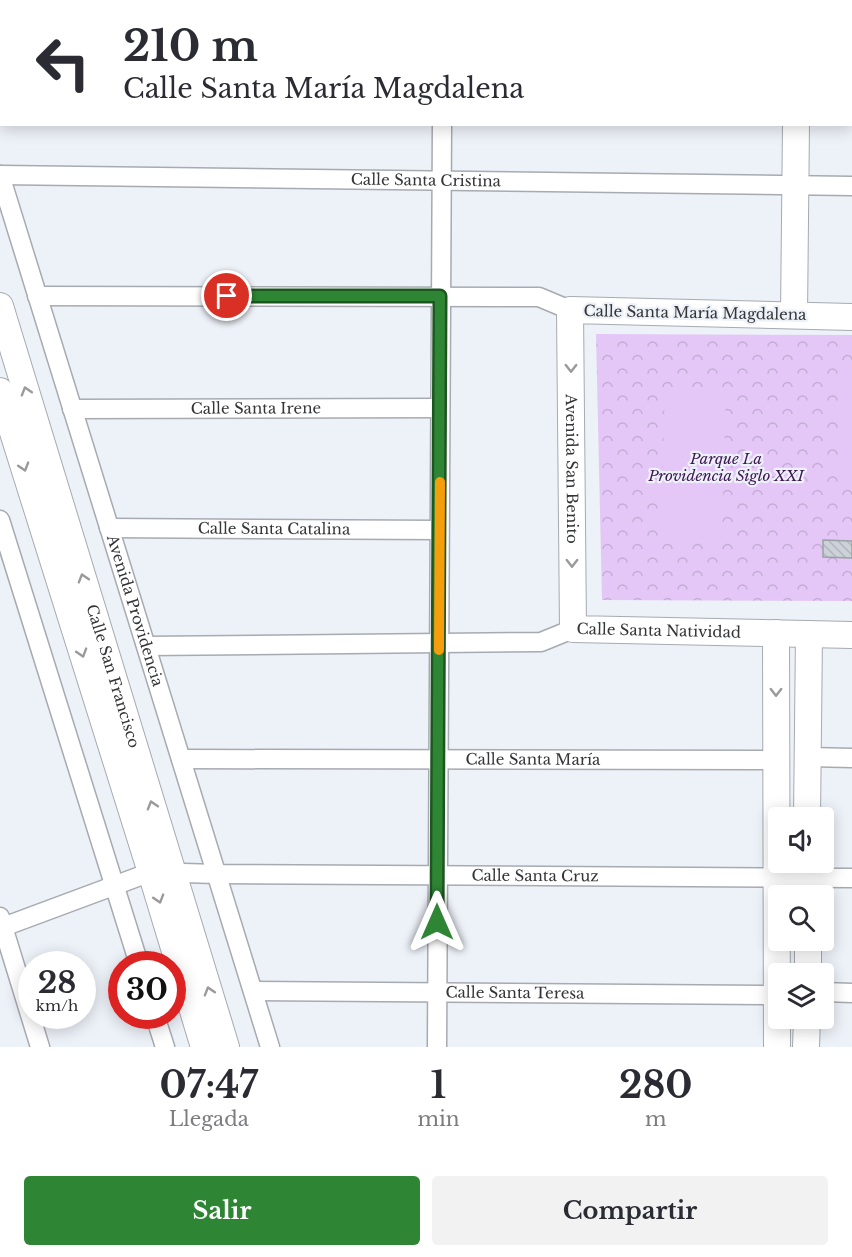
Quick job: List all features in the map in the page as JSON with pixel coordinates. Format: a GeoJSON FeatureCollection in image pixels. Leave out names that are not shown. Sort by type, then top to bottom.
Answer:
{"type":"FeatureCollection","features":[{"type":"Feature","properties":{"kind":"street"},"geometry":{"type":"LineString","coordinates":[[437,1047],[442,126]]}},
{"type":"Feature","properties":{"kind":"street"},"geometry":{"type":"LineString","coordinates":[[795,315],[796,126]]}},
{"type":"Feature","properties":{"kind":"street","name":"Calle Santa Cristina"},"geometry":{"type":"LineString","coordinates":[[0,175],[852,186]]}},
{"type":"Feature","properties":{"kind":"street","name":"Avenida Providencia"},"geometry":{"type":"LineString","coordinates":[[0,175],[270,1047]]}},
{"type":"Feature","properties":{"kind":"street","name":"Calle Santa María Magdalena"},"geometry":{"type":"LineString","coordinates":[[37,296],[539,297],[570,310],[852,317]]}},
{"type":"Feature","properties":{"kind":"street","name":"Calle San Francisco"},"geometry":{"type":"LineString","coordinates":[[0,306],[161,871],[204,1047]]}},
{"type":"Feature","properties":{"kind":"street","name":"Avenida San Benito"},"geometry":{"type":"LineString","coordinates":[[570,310],[573,629]]}},
{"type":"Feature","properties":{"kind":"street","name":"Calle San Francisco"},"geometry":{"type":"LineString","coordinates":[[0,391],[161,871],[226,1047]]}},
{"type":"Feature","properties":{"kind":"street","name":"Calle Santa Irene"},"geometry":{"type":"LineString","coordinates":[[72,409],[440,408]]}},
{"type":"Feature","properties":{"kind":"street"},"geometry":{"type":"LineString","coordinates":[[0,520],[135,951]]}},
{"type":"Feature","properties":{"kind":"street","name":"Calle Santa Catalina"},"geometry":{"type":"LineString","coordinates":[[109,528],[439,530]]}},
{"type":"Feature","properties":{"kind":"street","name":"Calle Santa Natividad"},"geometry":{"type":"LineString","coordinates":[[146,646],[541,642],[573,629],[852,635]]}},
{"type":"Feature","properties":{"kind":"street"},"geometry":{"type":"LineString","coordinates":[[776,633],[778,963]]}},
{"type":"Feature","properties":{"kind":"street"},"geometry":{"type":"LineString","coordinates":[[807,807],[809,634]]}},
{"type":"Feature","properties":{"kind":"street"},"geometry":{"type":"LineString","coordinates":[[807,757],[852,758]]}},
{"type":"Feature","properties":{"kind":"street","name":"Calle Santa María"},"geometry":{"type":"LineString","coordinates":[[181,759],[777,760]]}},
{"type":"Feature","properties":{"kind":"street"},"geometry":{"type":"LineString","coordinates":[[40,1047],[8,970],[2,922],[161,871]]}},
{"type":"Feature","properties":{"kind":"street","name":"Calle Santa Cruz"},"geometry":{"type":"LineString","coordinates":[[161,871],[216,874],[852,878]]}},
{"type":"Feature","properties":{"kind":"street","name":"Calle Santa Teresa"},"geometry":{"type":"LineString","coordinates":[[253,991],[768,995]]}},
{"type":"Feature","properties":{"kind":"street"},"geometry":{"type":"LineString","coordinates":[[834,992],[852,993]]}},
{"type":"Feature","properties":{"kind":"street"},"geometry":{"type":"LineString","coordinates":[[159,1029],[165,1047]]}},
{"type":"Feature","properties":{"kind":"street"},"geometry":{"type":"LineString","coordinates":[[777,1029],[777,1047]]}},
{"type":"Feature","properties":{"kind":"street"},"geometry":{"type":"LineString","coordinates":[[806,1047],[807,1029]]}},
{"type":"Feature","properties":{"kind":"green space","name":"Parque La Providencia Siglo XXI"},"geometry":{"type":"Polygon","coordinates":[[[596,334],[852,335],[852,601],[602,600],[596,334]]]}},
{"type":"Feature","properties":{"kind":"green space"},"geometry":{"type":"Polygon","coordinates":[[[838,377],[852,377],[852,471],[839,470],[838,377]]]}},
{"type":"Feature","properties":{"kind":"green space"},"geometry":{"type":"Polygon","coordinates":[[[665,387],[726,389],[722,538],[661,537],[665,387]]]}},
{"type":"Feature","properties":{"kind":"building"},"geometry":{"type":"Polygon","coordinates":[[[823,540],[852,541],[852,558],[823,557],[823,540]]]}},
{"type":"Feature","properties":{"kind":"slow traffic"},"geometry":{"type":"LineString","coordinates":[[439,650],[440,482]]}},
{"type":"Feature","properties":{"kind":"route"},"geometry":{"type":"LineString","coordinates":[[227,296],[440,296],[437,922]]}}]}
